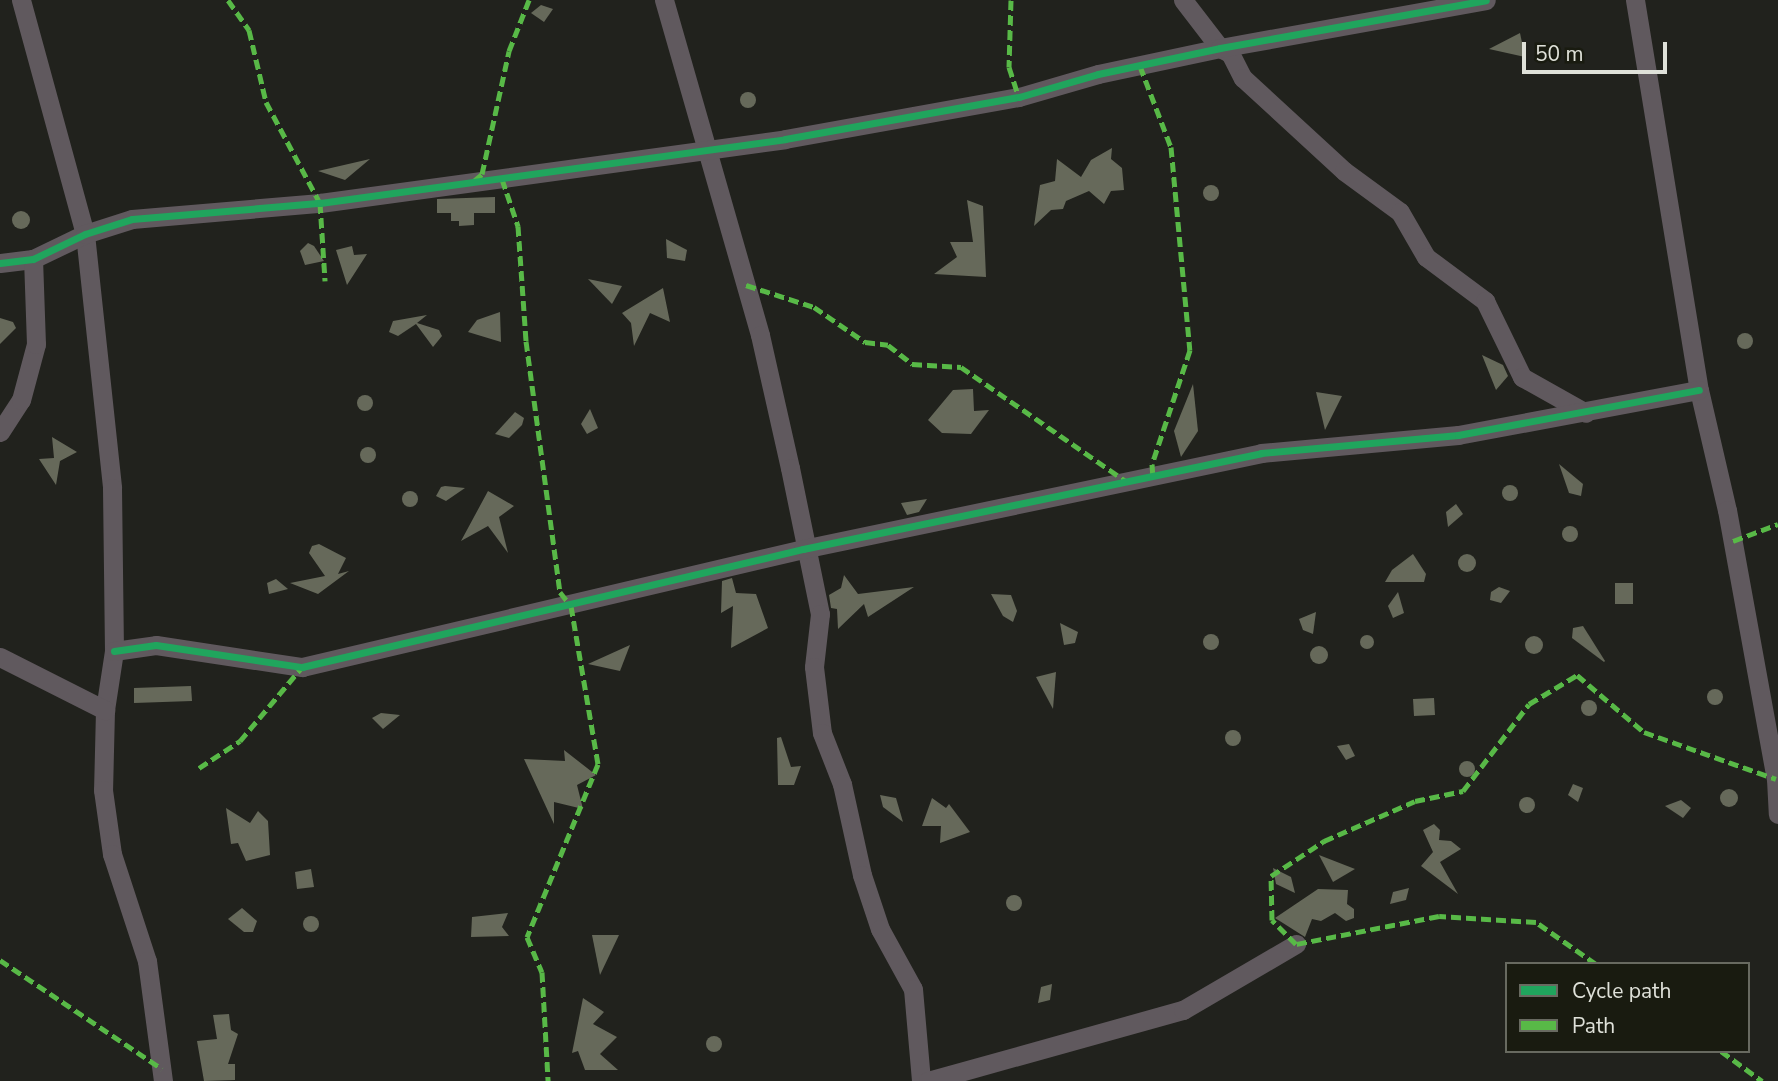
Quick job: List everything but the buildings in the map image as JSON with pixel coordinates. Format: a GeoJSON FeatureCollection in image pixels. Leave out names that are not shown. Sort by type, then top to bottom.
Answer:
{"type":"FeatureCollection","features":[{"type":"Feature","properties":{"kind":"street"},"geometry":{"type":"LineString","coordinates":[[21,0],[85,233],[112,488],[114,651],[105,710],[103,790],[112,854],[147,961],[163,1081]]}},
{"type":"Feature","properties":{"kind":"street"},"geometry":{"type":"LineString","coordinates":[[664,0],[760,335],[803,549],[820,614],[814,667],[822,733],[842,784],[862,875],[877,918],[912,989],[921,1081]]}},
{"type":"Feature","properties":{"kind":"street"},"geometry":{"type":"LineString","coordinates":[[1183,0],[1220,48],[1230,53],[1243,78],[1344,171],[1400,212],[1426,257],[1485,301],[1522,377],[1586,414]]}},
{"type":"Feature","properties":{"kind":"street"},"geometry":{"type":"LineString","coordinates":[[0,262],[33,259],[85,233],[132,219],[320,203],[705,150],[1018,97],[1098,74],[1220,48],[1486,0]]}},
{"type":"Feature","properties":{"kind":"street"},"geometry":{"type":"LineString","coordinates":[[1635,0],[1699,390],[1727,510],[1776,779],[1778,814]]}},
{"type":"Feature","properties":{"kind":"street"},"geometry":{"type":"LineString","coordinates":[[0,432],[21,400],[36,344],[33,259]]}},
{"type":"Feature","properties":{"kind":"street"},"geometry":{"type":"LineString","coordinates":[[114,651],[156,645],[302,667],[803,549],[1261,453],[1458,435],[1586,414],[1699,390]]}},
{"type":"Feature","properties":{"kind":"street"},"geometry":{"type":"LineString","coordinates":[[0,657],[105,710]]}},
{"type":"Feature","properties":{"kind":"street"},"geometry":{"type":"LineString","coordinates":[[928,1081],[1183,1010],[1296,944]]}},
{"type":"Feature","properties":{"kind":"marked path"},"geometry":{"type":"LineString","coordinates":[[228,0],[249,30],[266,102],[320,203],[325,281]]}},
{"type":"Feature","properties":{"kind":"marked path"},"geometry":{"type":"LineString","coordinates":[[474,181],[482,174],[509,51],[529,0]]}},
{"type":"Feature","properties":{"kind":"marked path"},"geometry":{"type":"LineString","coordinates":[[1011,0],[1009,67],[1019,97]]}},
{"type":"Feature","properties":{"kind":"marked path"},"geometry":{"type":"LineString","coordinates":[[1140,66],[1171,147],[1190,350],[1152,464],[1153,478]]}},
{"type":"Feature","properties":{"kind":"marked path"},"geometry":{"type":"LineString","coordinates":[[502,179],[518,226],[526,341],[560,592],[571,606],[598,764],[527,937],[542,972],[548,1081]]}},
{"type":"Feature","properties":{"kind":"marked path"},"geometry":{"type":"LineString","coordinates":[[746,285],[814,307],[865,342],[888,345],[912,364],[961,367],[1127,482]]}},
{"type":"Feature","properties":{"kind":"marked path"},"geometry":{"type":"LineString","coordinates":[[1733,541],[1778,524]]}},
{"type":"Feature","properties":{"kind":"marked path"},"geometry":{"type":"LineString","coordinates":[[199,768],[240,741],[302,667]]}},
{"type":"Feature","properties":{"kind":"marked path"},"geometry":{"type":"LineString","coordinates":[[1593,962],[1536,922],[1439,916],[1296,944],[1272,920],[1271,876],[1324,841],[1415,801],[1463,791],[1529,704],[1577,675],[1644,732],[1776,779]]}},
{"type":"Feature","properties":{"kind":"marked path"},"geometry":{"type":"LineString","coordinates":[[0,960],[162,1069]]}},
{"type":"Feature","properties":{"kind":"marked path"},"geometry":{"type":"LineString","coordinates":[[1724,1053],[1762,1081]]}},
{"type":"Feature","properties":{"kind":"cycle path"},"geometry":{"type":"LineString","coordinates":[[0,263],[33,259],[85,234],[132,219],[320,203],[785,139],[1019,97],[1098,74],[1220,48],[1486,0]]}},
{"type":"Feature","properties":{"kind":"cycle path"},"geometry":{"type":"LineString","coordinates":[[114,651],[156,645],[302,667],[803,549],[1261,453],[1458,435],[1699,390]]}}]}
